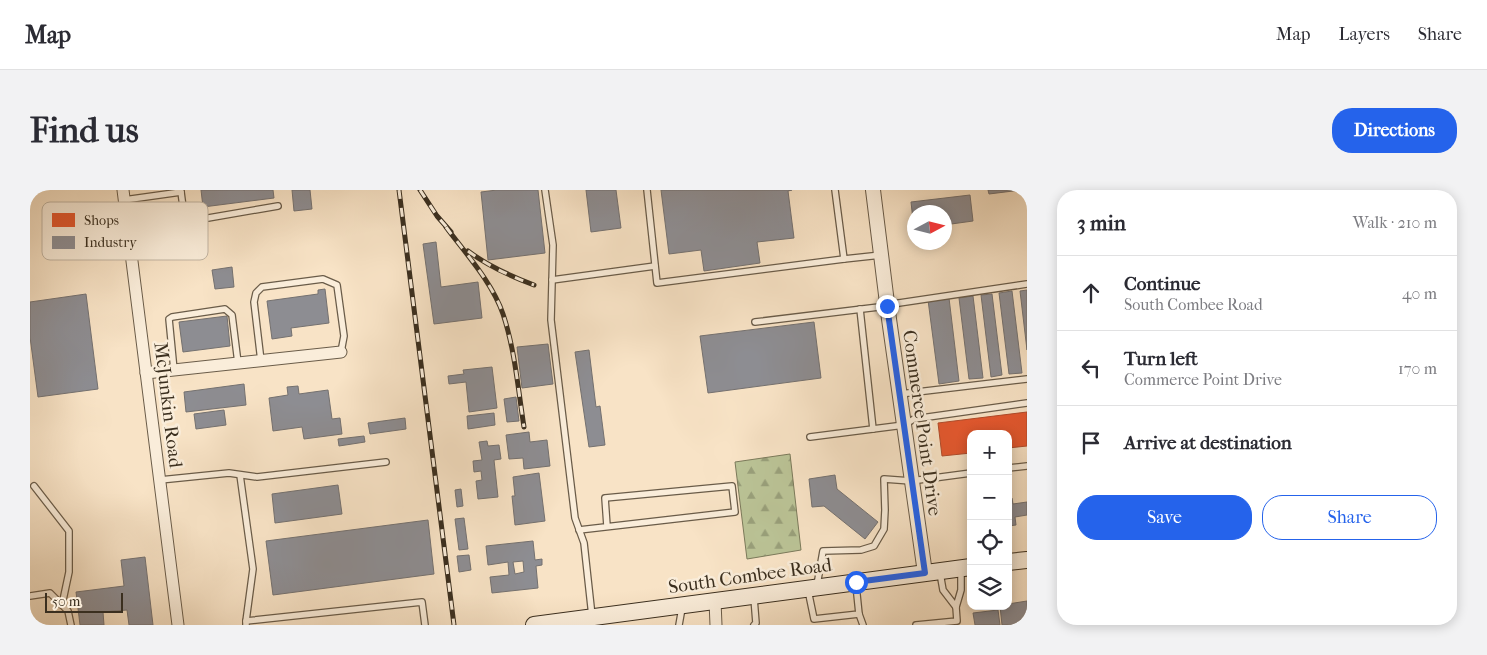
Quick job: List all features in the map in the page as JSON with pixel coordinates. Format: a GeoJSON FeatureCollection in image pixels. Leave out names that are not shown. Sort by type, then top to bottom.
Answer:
{"type":"FeatureCollection","features":[{"type":"Feature","properties":{"kind":"main road"},"geometry":{"type":"LineString","coordinates":[[1012,562],[1027,560]]}},
{"type":"Feature","properties":{"kind":"main road","name":"South Combee Road"},"geometry":{"type":"LineString","coordinates":[[534,625],[966,568]]}},
{"type":"Feature","properties":{"kind":"street","name":"Commerce Point Drive"},"geometry":{"type":"LineString","coordinates":[[873,190],[911,481],[932,572]]}},
{"type":"Feature","properties":{"kind":"street","name":"McJunkin Road"},"geometry":{"type":"LineString","coordinates":[[132,260],[178,625]]}},
{"type":"Feature","properties":{"kind":"street"},"geometry":{"type":"LineString","coordinates":[[146,373],[340,352]]}},
{"type":"Feature","properties":{"kind":"street"},"geometry":{"type":"LineString","coordinates":[[715,601],[716,625]]}},
{"type":"Feature","properties":{"kind":"lane"},"geometry":{"type":"LineString","coordinates":[[545,190],[553,245],[551,320],[576,518],[584,543],[592,617]]}},
{"type":"Feature","properties":{"kind":"lane"},"geometry":{"type":"LineString","coordinates":[[647,190],[657,283],[881,255]]}},
{"type":"Feature","properties":{"kind":"lane"},"geometry":{"type":"LineString","coordinates":[[835,190],[844,259]]}},
{"type":"Feature","properties":{"kind":"lane"},"geometry":{"type":"LineString","coordinates":[[124,195],[180,191]]}},
{"type":"Feature","properties":{"kind":"lane"},"geometry":{"type":"LineString","coordinates":[[208,218],[278,206]]}},
{"type":"Feature","properties":{"kind":"lane"},"geometry":{"type":"LineString","coordinates":[[552,280],[655,266]]}},
{"type":"Feature","properties":{"kind":"lane"},"geometry":{"type":"LineString","coordinates":[[261,360],[254,302],[256,293],[262,287],[323,279],[337,286],[344,336],[340,352]]}},
{"type":"Feature","properties":{"kind":"lane"},"geometry":{"type":"LineString","coordinates":[[755,322],[887,306],[1027,284]]}},
{"type":"Feature","properties":{"kind":"lane"},"geometry":{"type":"LineString","coordinates":[[174,370],[169,319],[225,309],[232,315],[238,363]]}},
{"type":"Feature","properties":{"kind":"lane"},"geometry":{"type":"LineString","coordinates":[[860,309],[874,429]]}},
{"type":"Feature","properties":{"kind":"lane"},"geometry":{"type":"LineString","coordinates":[[900,394],[1027,379]]}},
{"type":"Feature","properties":{"kind":"lane"},"geometry":{"type":"LineString","coordinates":[[810,437],[904,426],[914,419],[1027,403]]}},
{"type":"Feature","properties":{"kind":"lane"},"geometry":{"type":"LineString","coordinates":[[160,480],[228,473],[257,477],[386,462]]}},
{"type":"Feature","properties":{"kind":"lane"},"geometry":{"type":"LineString","coordinates":[[1012,468],[1027,466]]}},
{"type":"Feature","properties":{"kind":"lane"},"geometry":{"type":"LineString","coordinates":[[859,614],[814,622],[812,588],[823,550],[861,550],[874,546],[884,529],[884,479],[911,481],[967,474]]}},
{"type":"Feature","properties":{"kind":"lane"},"geometry":{"type":"LineString","coordinates":[[240,475],[253,569],[246,623],[422,602],[425,625]]}},
{"type":"Feature","properties":{"kind":"lane"},"geometry":{"type":"LineString","coordinates":[[34,486],[69,531],[69,572],[62,605]]}},
{"type":"Feature","properties":{"kind":"lane"},"geometry":{"type":"LineString","coordinates":[[580,530],[734,512],[732,486],[605,498],[607,526]]}},
{"type":"Feature","properties":{"kind":"lane"},"geometry":{"type":"LineString","coordinates":[[916,625],[957,621],[956,607],[966,568]]}},
{"type":"Feature","properties":{"kind":"lane"},"geometry":{"type":"LineString","coordinates":[[932,572],[956,607]]}},
{"type":"Feature","properties":{"kind":"lane"},"geometry":{"type":"LineString","coordinates":[[856,582],[859,614],[863,625]]}},
{"type":"Feature","properties":{"kind":"lane"},"geometry":{"type":"LineString","coordinates":[[30,596],[50,593],[68,611],[71,625]]}},
{"type":"Feature","properties":{"kind":"lane"},"geometry":{"type":"LineString","coordinates":[[754,596],[756,623],[754,625]]}},
{"type":"Feature","properties":{"kind":"lane"},"geometry":{"type":"LineString","coordinates":[[679,625],[682,605]]}},
{"type":"Feature","properties":{"kind":"green space"},"geometry":{"type":"Polygon","coordinates":[[[790,454],[801,550],[747,559],[735,462],[790,454]]]}},
{"type":"Feature","properties":{"kind":"building: Shops"},"geometry":{"type":"Polygon","coordinates":[[[1027,412],[1027,446],[1012,448],[1012,430],[967,430],[967,453],[942,456],[938,423],[1027,412]]]}},
{"type":"Feature","properties":{"kind":"building: Industry"},"geometry":{"type":"Polygon","coordinates":[[[201,190],[273,190],[274,198],[208,206],[208,202],[202,202],[201,190]]]}},
{"type":"Feature","properties":{"kind":"building: Industry"},"geometry":{"type":"Polygon","coordinates":[[[292,190],[310,190],[312,209],[294,211],[292,190]]]}},
{"type":"Feature","properties":{"kind":"building: Industry"},"geometry":{"type":"Polygon","coordinates":[[[538,190],[545,253],[488,260],[481,192],[538,190]]]}},
{"type":"Feature","properties":{"kind":"building: Industry"},"geometry":{"type":"Polygon","coordinates":[[[586,190],[616,190],[621,228],[591,232],[586,190]]]}},
{"type":"Feature","properties":{"kind":"building: Industry"},"geometry":{"type":"Polygon","coordinates":[[[661,190],[792,190],[788,191],[794,238],[757,242],[760,263],[704,271],[701,250],[669,254],[661,190]]]}},
{"type":"Feature","properties":{"kind":"building: Industry"},"geometry":{"type":"Polygon","coordinates":[[[988,190],[1021,190],[989,194],[988,190]]]}},
{"type":"Feature","properties":{"kind":"building: Industry"},"geometry":{"type":"Polygon","coordinates":[[[970,195],[973,221],[952,224],[952,205],[911,205],[911,202],[970,195]]]}},
{"type":"Feature","properties":{"kind":"building: Industry"},"geometry":{"type":"Polygon","coordinates":[[[436,242],[441,287],[478,282],[482,318],[434,324],[423,244],[436,242]]]}},
{"type":"Feature","properties":{"kind":"building: Industry"},"geometry":{"type":"Polygon","coordinates":[[[232,267],[234,287],[215,289],[212,270],[232,267]]]}},
{"type":"Feature","properties":{"kind":"building: Industry"},"geometry":{"type":"Polygon","coordinates":[[[325,289],[329,323],[291,328],[292,336],[272,339],[267,301],[318,294],[318,290],[325,289]]]}},
{"type":"Feature","properties":{"kind":"building: Industry"},"geometry":{"type":"Polygon","coordinates":[[[1027,290],[1027,350],[1020,291],[1027,290]]]}},
{"type":"Feature","properties":{"kind":"building: Industry"},"geometry":{"type":"Polygon","coordinates":[[[1012,291],[1022,373],[1009,374],[999,293],[1012,291]]]}},
{"type":"Feature","properties":{"kind":"building: Industry"},"geometry":{"type":"Polygon","coordinates":[[[86,294],[98,389],[38,397],[30,337],[30,302],[86,294]]]}},
{"type":"Feature","properties":{"kind":"building: Industry"},"geometry":{"type":"Polygon","coordinates":[[[992,294],[1002,375],[991,377],[981,295],[992,294]]]}},
{"type":"Feature","properties":{"kind":"building: Industry"},"geometry":{"type":"Polygon","coordinates":[[[973,296],[983,378],[969,379],[959,298],[973,296]]]}},
{"type":"Feature","properties":{"kind":"building: Industry"},"geometry":{"type":"Polygon","coordinates":[[[949,298],[959,381],[939,384],[928,300],[949,298]]]}},
{"type":"Feature","properties":{"kind":"building: Industry"},"geometry":{"type":"Polygon","coordinates":[[[227,316],[230,346],[183,352],[179,322],[227,316]]]}},
{"type":"Feature","properties":{"kind":"building: Industry"},"geometry":{"type":"Polygon","coordinates":[[[814,322],[821,378],[708,393],[700,336],[814,322]]]}},
{"type":"Feature","properties":{"kind":"building: Industry"},"geometry":{"type":"Polygon","coordinates":[[[548,344],[553,384],[522,388],[517,347],[548,344]]]}},
{"type":"Feature","properties":{"kind":"building: Industry"},"geometry":{"type":"Polygon","coordinates":[[[589,350],[596,407],[600,406],[605,445],[589,447],[575,352],[589,350]]]}},
{"type":"Feature","properties":{"kind":"building: Industry"},"geometry":{"type":"Polygon","coordinates":[[[492,367],[497,408],[469,412],[466,382],[449,384],[448,376],[464,374],[463,370],[492,367]]]}},
{"type":"Feature","properties":{"kind":"building: Industry"},"geometry":{"type":"Polygon","coordinates":[[[244,384],[246,405],[186,412],[184,392],[244,384]]]}},
{"type":"Feature","properties":{"kind":"building: Industry"},"geometry":{"type":"Polygon","coordinates":[[[298,386],[299,394],[328,390],[332,419],[340,418],[342,434],[304,439],[302,427],[273,431],[269,398],[288,395],[287,387],[298,386]]]}},
{"type":"Feature","properties":{"kind":"building: Industry"},"geometry":{"type":"Polygon","coordinates":[[[516,397],[519,421],[507,422],[504,399],[516,397]]]}},
{"type":"Feature","properties":{"kind":"building: Industry"},"geometry":{"type":"Polygon","coordinates":[[[224,410],[226,425],[196,429],[194,414],[224,410]]]}},
{"type":"Feature","properties":{"kind":"building: Industry"},"geometry":{"type":"Polygon","coordinates":[[[494,413],[495,425],[468,429],[467,416],[494,413]]]}},
{"type":"Feature","properties":{"kind":"building: Industry"},"geometry":{"type":"Polygon","coordinates":[[[405,418],[406,429],[370,434],[368,423],[405,418]]]}},
{"type":"Feature","properties":{"kind":"building: Industry"},"geometry":{"type":"Polygon","coordinates":[[[529,432],[530,442],[547,440],[550,466],[524,469],[523,458],[509,459],[506,435],[529,432]]]}},
{"type":"Feature","properties":{"kind":"building: Industry"},"geometry":{"type":"Polygon","coordinates":[[[364,436],[365,442],[339,446],[338,439],[364,436]]]}},
{"type":"Feature","properties":{"kind":"building: Industry"},"geometry":{"type":"Polygon","coordinates":[[[487,441],[488,446],[499,445],[501,459],[494,460],[498,497],[478,499],[476,481],[482,480],[481,471],[474,472],[473,461],[482,460],[479,442],[487,441]]]}},
{"type":"Feature","properties":{"kind":"building: Industry"},"geometry":{"type":"Polygon","coordinates":[[[539,473],[545,521],[515,525],[512,496],[515,496],[513,477],[539,473]]]}},
{"type":"Feature","properties":{"kind":"building: Industry"},"geometry":{"type":"Polygon","coordinates":[[[835,475],[837,489],[878,522],[865,539],[824,506],[812,507],[809,479],[835,475]]]}},
{"type":"Feature","properties":{"kind":"building: Industry"},"geometry":{"type":"Polygon","coordinates":[[[338,485],[342,514],[275,523],[272,494],[338,485]]]}},
{"type":"Feature","properties":{"kind":"building: Industry"},"geometry":{"type":"Polygon","coordinates":[[[461,489],[463,506],[457,507],[455,490],[461,489]]]}},
{"type":"Feature","properties":{"kind":"building: Industry"},"geometry":{"type":"Polygon","coordinates":[[[1012,498],[1013,504],[1027,502],[1027,515],[1015,517],[1016,525],[1012,526],[1012,498]]]}},
{"type":"Feature","properties":{"kind":"building: Industry"},"geometry":{"type":"Polygon","coordinates":[[[464,518],[468,549],[459,550],[455,519],[464,518]]]}},
{"type":"Feature","properties":{"kind":"building: Industry"},"geometry":{"type":"Polygon","coordinates":[[[428,520],[434,574],[273,595],[266,541],[428,520]]]}},
{"type":"Feature","properties":{"kind":"building: Industry"},"geometry":{"type":"Polygon","coordinates":[[[533,541],[535,560],[542,559],[542,565],[536,566],[538,588],[492,593],[490,577],[509,575],[508,562],[488,565],[486,546],[533,541]],[[523,561],[513,562],[515,574],[524,572],[523,561]]]}},
{"type":"Feature","properties":{"kind":"building: Industry"},"geometry":{"type":"Polygon","coordinates":[[[469,555],[471,570],[459,572],[457,556],[469,555]]]}},
{"type":"Feature","properties":{"kind":"building: Industry"},"geometry":{"type":"Polygon","coordinates":[[[145,557],[153,625],[129,625],[127,610],[103,612],[104,625],[80,625],[76,592],[124,586],[121,560],[145,557]]]}},
{"type":"Feature","properties":{"kind":"building: Industry"},"geometry":{"type":"Polygon","coordinates":[[[1027,601],[1027,625],[1002,625],[1000,610],[1012,610],[1012,603],[1027,601]]]}},
{"type":"Feature","properties":{"kind":"building: Industry"},"geometry":{"type":"Polygon","coordinates":[[[998,610],[1000,625],[975,625],[973,613],[998,610]]]}},
{"type":"Feature","properties":{"kind":"railway"},"geometry":{"type":"LineString","coordinates":[[399,190],[454,625]]}},
{"type":"Feature","properties":{"kind":"railway"},"geometry":{"type":"LineString","coordinates":[[420,190],[437,216],[451,232]]}},
{"type":"Feature","properties":{"kind":"railway"},"geometry":{"type":"LineString","coordinates":[[446,227],[485,280],[503,314],[513,356],[524,427]]}},
{"type":"Feature","properties":{"kind":"railway"},"geometry":{"type":"LineString","coordinates":[[468,251],[499,270],[534,285]]}},
{"type":"Feature","properties":{"kind":"route"},"geometry":{"type":"LineString","coordinates":[[856,582],[925,573],[887,306]]}}]}
